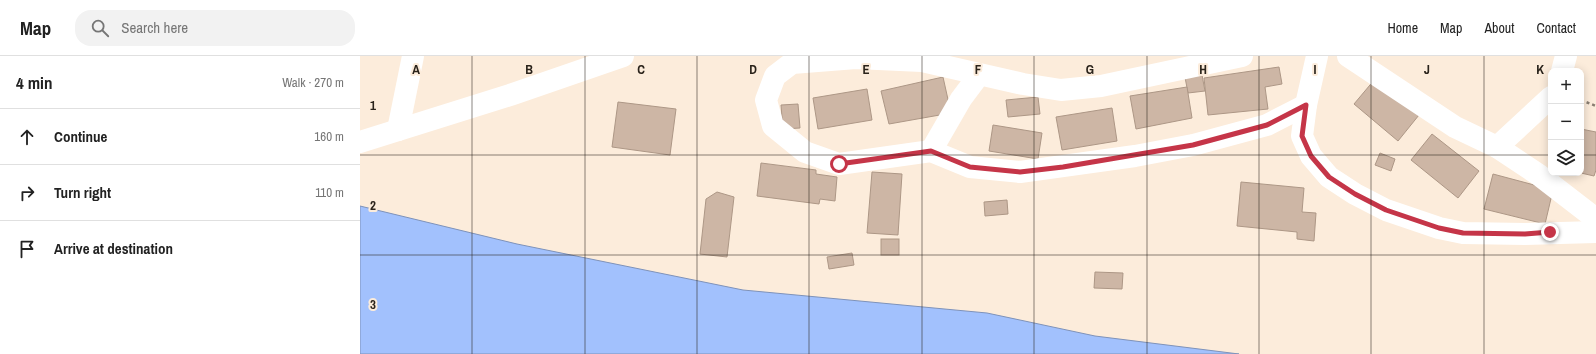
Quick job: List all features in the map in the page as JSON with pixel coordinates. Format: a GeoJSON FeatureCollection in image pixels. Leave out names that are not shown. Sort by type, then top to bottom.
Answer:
{"type":"FeatureCollection","features":[{"type":"Feature","properties":{"kind":"street"},"geometry":{"type":"LineString","coordinates":[[398,130],[413,56]]}},
{"type":"Feature","properties":{"kind":"street"},"geometry":{"type":"LineString","coordinates":[[360,142],[510,95],[623,56]]}},
{"type":"Feature","properties":{"kind":"street"},"geometry":{"type":"LineString","coordinates":[[1242,56],[1101,86],[1061,90],[979,75],[922,61],[856,58],[792,63],[775,76],[766,100],[773,126],[805,152],[839,164],[931,151],[970,167],[1020,172],[1135,156],[1193,145],[1267,125],[1306,105]]}},
{"type":"Feature","properties":{"kind":"street"},"geometry":{"type":"LineString","coordinates":[[1317,56],[1306,105],[1302,136],[1311,156],[1329,177],[1355,194],[1386,210],[1439,228],[1463,233],[1525,234],[1596,232]]}},
{"type":"Feature","properties":{"kind":"street"},"geometry":{"type":"LineString","coordinates":[[1348,56],[1455,127],[1497,147],[1539,175],[1596,219]]}},
{"type":"Feature","properties":{"kind":"street"},"geometry":{"type":"LineString","coordinates":[[1563,68],[1566,56]]}},
{"type":"Feature","properties":{"kind":"street"},"geometry":{"type":"LineString","coordinates":[[931,151],[961,99],[979,75]]}},
{"type":"Feature","properties":{"kind":"street"},"geometry":{"type":"LineString","coordinates":[[1497,147],[1548,100]]}},
{"type":"Feature","properties":{"kind":"path"},"geometry":{"type":"LineString","coordinates":[[1584,101],[1596,106]]}},
{"type":"Feature","properties":{"kind":"water"},"geometry":{"type":"Polygon","coordinates":[[[360,206],[517,244],[743,290],[987,313],[1095,336],[1239,354],[360,354],[360,206]]]}},
{"type":"Feature","properties":{"kind":"building"},"geometry":{"type":"Polygon","coordinates":[[[1279,67],[1282,84],[1265,87],[1268,109],[1208,115],[1204,78],[1279,67]]]}},
{"type":"Feature","properties":{"kind":"building"},"geometry":{"type":"Polygon","coordinates":[[[1184,72],[1202,75],[1205,91],[1188,93],[1184,72]]]}},
{"type":"Feature","properties":{"kind":"building"},"geometry":{"type":"Polygon","coordinates":[[[943,77],[951,113],[889,124],[881,91],[943,77]]]}},
{"type":"Feature","properties":{"kind":"building"},"geometry":{"type":"Polygon","coordinates":[[[1375,79],[1419,115],[1398,141],[1354,104],[1375,79]]]}},
{"type":"Feature","properties":{"kind":"building"},"geometry":{"type":"Polygon","coordinates":[[[1187,87],[1192,118],[1136,129],[1130,96],[1187,87]]]}},
{"type":"Feature","properties":{"kind":"building"},"geometry":{"type":"Polygon","coordinates":[[[867,89],[872,120],[818,129],[813,98],[867,89]]]}},
{"type":"Feature","properties":{"kind":"building"},"geometry":{"type":"Polygon","coordinates":[[[1038,97],[1040,114],[1008,117],[1006,100],[1038,97]]]}},
{"type":"Feature","properties":{"kind":"building"},"geometry":{"type":"Polygon","coordinates":[[[618,102],[676,109],[670,155],[612,147],[618,102]]]}},
{"type":"Feature","properties":{"kind":"building"},"geometry":{"type":"Polygon","coordinates":[[[798,104],[800,128],[783,129],[781,105],[798,104]]]}},
{"type":"Feature","properties":{"kind":"building"},"geometry":{"type":"Polygon","coordinates":[[[1112,108],[1117,141],[1062,150],[1056,117],[1112,108]]]}},
{"type":"Feature","properties":{"kind":"building"},"geometry":{"type":"Polygon","coordinates":[[[993,125],[1042,133],[1038,159],[989,151],[993,125]]]}},
{"type":"Feature","properties":{"kind":"building"},"geometry":{"type":"Polygon","coordinates":[[[1584,130],[1596,132],[1596,170],[1594,176],[1584,174],[1584,130]]]}},
{"type":"Feature","properties":{"kind":"building"},"geometry":{"type":"Polygon","coordinates":[[[1432,134],[1479,171],[1458,198],[1411,160],[1432,134]]]}},
{"type":"Feature","properties":{"kind":"building"},"geometry":{"type":"Polygon","coordinates":[[[1380,153],[1395,159],[1391,171],[1375,165],[1380,153]]]}},
{"type":"Feature","properties":{"kind":"building"},"geometry":{"type":"Polygon","coordinates":[[[761,163],[816,170],[816,174],[837,177],[835,201],[820,199],[819,204],[757,196],[761,163]]]}},
{"type":"Feature","properties":{"kind":"building"},"geometry":{"type":"Polygon","coordinates":[[[872,172],[902,174],[898,235],[867,233],[872,172]]]}},
{"type":"Feature","properties":{"kind":"building"},"geometry":{"type":"Polygon","coordinates":[[[1493,174],[1553,190],[1545,224],[1484,209],[1493,174]]]}},
{"type":"Feature","properties":{"kind":"building"},"geometry":{"type":"Polygon","coordinates":[[[1241,182],[1304,188],[1302,212],[1316,213],[1314,241],[1297,239],[1297,232],[1237,226],[1241,182]]]}},
{"type":"Feature","properties":{"kind":"building"},"geometry":{"type":"Polygon","coordinates":[[[717,192],[734,197],[727,257],[700,254],[706,199],[717,192]]]}},
{"type":"Feature","properties":{"kind":"building"},"geometry":{"type":"Polygon","coordinates":[[[1007,200],[1008,214],[985,216],[984,202],[1007,200]]]}},
{"type":"Feature","properties":{"kind":"building"},"geometry":{"type":"Polygon","coordinates":[[[881,239],[899,239],[899,255],[881,255],[881,239]]]}},
{"type":"Feature","properties":{"kind":"building"},"geometry":{"type":"Polygon","coordinates":[[[852,253],[854,265],[829,269],[827,257],[852,253]]]}},
{"type":"Feature","properties":{"kind":"building"},"geometry":{"type":"Polygon","coordinates":[[[1095,272],[1123,273],[1122,289],[1094,288],[1095,272]]]}},
{"type":"Feature","properties":{"kind":"route"},"geometry":{"type":"LineString","coordinates":[[839,164],[931,151],[970,167],[1020,172],[1063,167],[1193,145],[1267,125],[1306,105],[1302,136],[1311,156],[1329,177],[1355,194],[1386,210],[1439,228],[1463,233],[1525,234],[1550,232]]}}]}
